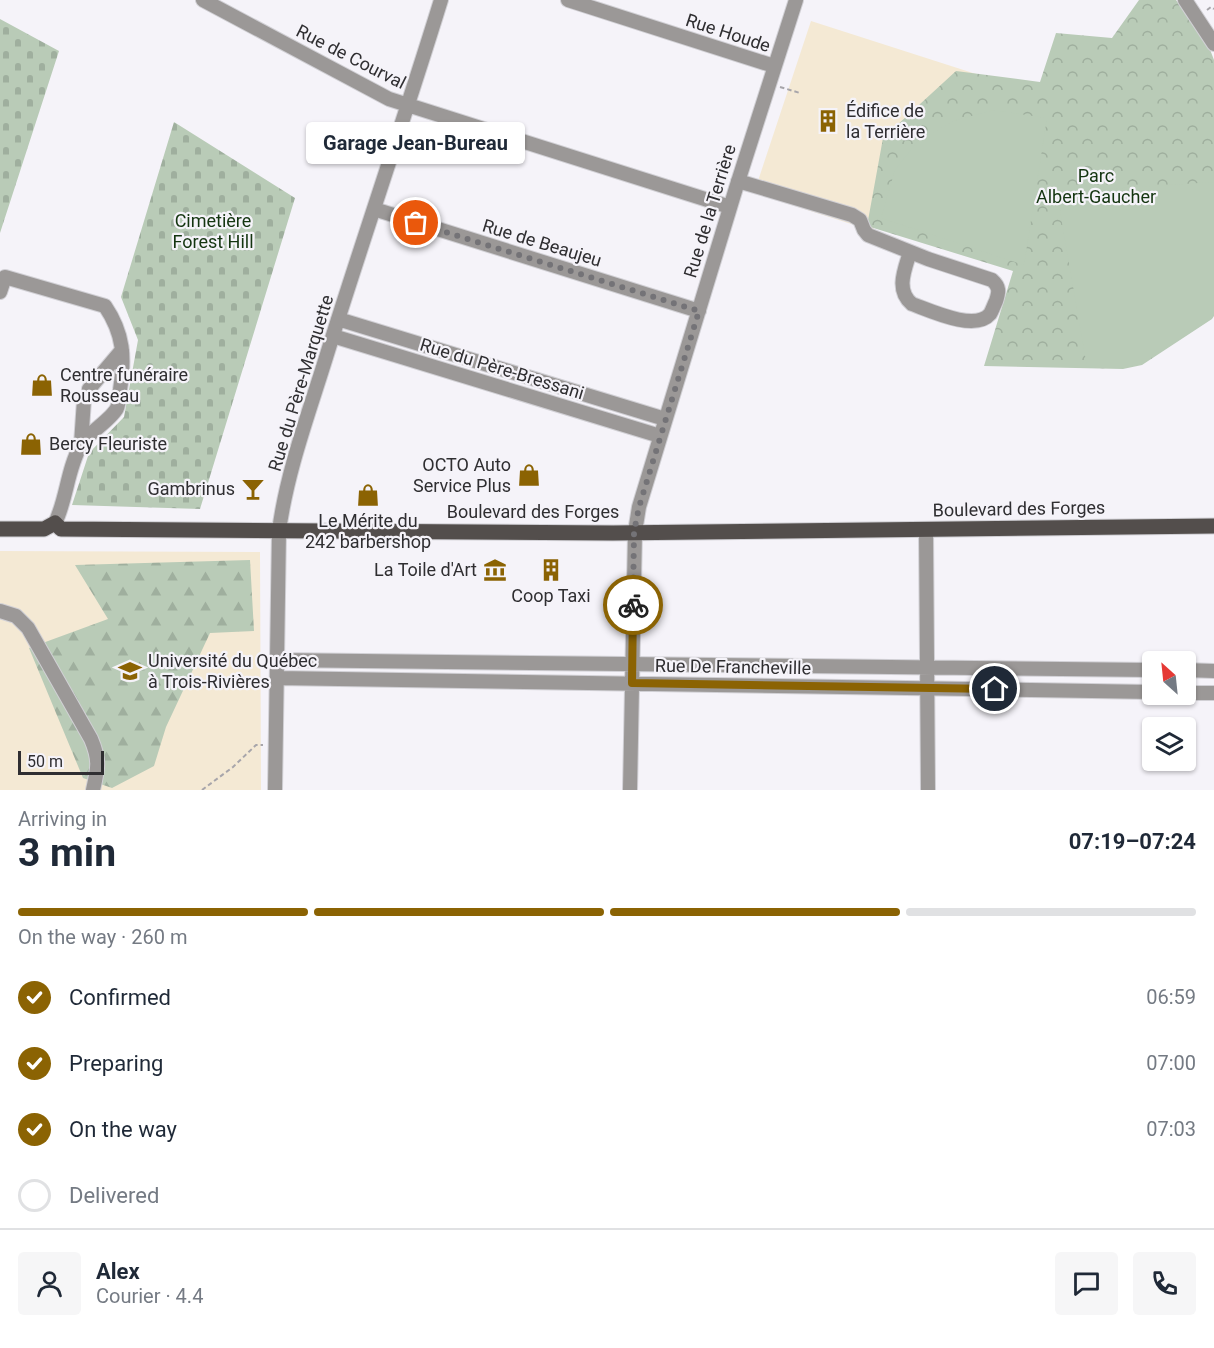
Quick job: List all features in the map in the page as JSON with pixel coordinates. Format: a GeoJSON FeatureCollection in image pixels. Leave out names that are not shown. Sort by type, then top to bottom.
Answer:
{"type":"FeatureCollection","features":[{"type":"Feature","properties":{"kind":"main road","name":"Boulevard des Forges"},"geometry":{"type":"LineString","coordinates":[[0,529],[44,529],[55,523],[61,530],[634,532],[1214,526]]}},
{"type":"Feature","properties":{"kind":"street","name":"Rue de Courval"},"geometry":{"type":"LineString","coordinates":[[202,0],[389,99],[730,207]]}},
{"type":"Feature","properties":{"kind":"street","name":"Rue du Père-Marquette"},"geometry":{"type":"LineString","coordinates":[[275,790],[279,531],[282,510],[338,319],[441,0]]}},
{"type":"Feature","properties":{"kind":"street","name":"Rue Houde"},"geometry":{"type":"LineString","coordinates":[[568,0],[774,66]]}},
{"type":"Feature","properties":{"kind":"street","name":"Rue de la Terrière"},"geometry":{"type":"LineString","coordinates":[[630,790],[634,532],[639,507],[738,180],[796,0]]}},
{"type":"Feature","properties":{"kind":"street"},"geometry":{"type":"LineString","coordinates":[[1185,0],[1214,44]]}},
{"type":"Feature","properties":{"kind":"street"},"geometry":{"type":"LineString","coordinates":[[738,180],[852,215],[860,220],[868,235],[992,280],[999,288],[999,294],[990,314],[980,320],[968,322],[912,304],[907,300],[902,286],[902,277],[910,252]]}},
{"type":"Feature","properties":{"kind":"street","name":"Rue de Beaujeu"},"geometry":{"type":"LineString","coordinates":[[374,209],[699,311]]}},
{"type":"Feature","properties":{"kind":"street"},"geometry":{"type":"LineString","coordinates":[[0,292],[5,277],[105,306],[111,315],[122,342],[122,374],[117,409],[81,444]]}},
{"type":"Feature","properties":{"kind":"street","name":"Rue du Père-Bressani"},"geometry":{"type":"LineString","coordinates":[[338,319],[664,419]]}},
{"type":"Feature","properties":{"kind":"street","name":"Rue du Père-Bressani"},"geometry":{"type":"LineString","coordinates":[[333,336],[660,436]]}},
{"type":"Feature","properties":{"kind":"street"},"geometry":{"type":"LineString","coordinates":[[55,523],[61,512],[66,485],[81,444],[86,394],[122,350]]}},
{"type":"Feature","properties":{"kind":"street"},"geometry":{"type":"LineString","coordinates":[[926,529],[928,790]]}},
{"type":"Feature","properties":{"kind":"street"},"geometry":{"type":"LineString","coordinates":[[0,611],[16,616],[28,628],[91,739],[98,754],[99,767],[93,790]]}},
{"type":"Feature","properties":{"kind":"street","name":"Rue De Francheville"},"geometry":{"type":"LineString","coordinates":[[277,660],[1142,670]]}},
{"type":"Feature","properties":{"kind":"street"},"geometry":{"type":"LineString","coordinates":[[1196,670],[1214,671]]}},
{"type":"Feature","properties":{"kind":"street","name":"Rue De Francheville"},"geometry":{"type":"LineString","coordinates":[[277,678],[1142,692]]}},
{"type":"Feature","properties":{"kind":"street"},"geometry":{"type":"LineString","coordinates":[[1196,693],[1214,693]]}},
{"type":"Feature","properties":{"kind":"path"},"geometry":{"type":"LineString","coordinates":[[769,83],[800,93]]}},
{"type":"Feature","properties":{"kind":"path"},"geometry":{"type":"LineString","coordinates":[[202,790],[233,767],[256,745],[276,745]]}},
{"type":"Feature","properties":{"kind":"shaded area"},"geometry":{"type":"Polygon","coordinates":[[[811,21],[1069,104],[888,169],[873,231],[754,193],[811,21]]]}},
{"type":"Feature","properties":{"kind":"shaded area","name":"Université du Québec à Trois-Rivières"},"geometry":{"type":"Polygon","coordinates":[[[0,551],[260,552],[261,790],[0,790],[0,551]]]}},
{"type":"Feature","properties":{"kind":"green space","name":"Parc Albert-Gaucher"},"geometry":{"type":"Polygon","coordinates":[[[1139,0],[1176,0],[1206,39],[1214,60],[1214,316],[1142,365],[1123,369],[984,366],[1013,271],[867,226],[883,138],[956,71],[1040,82],[1056,33],[1112,38],[1139,0]]]}},
{"type":"Feature","properties":{"kind":"green space"},"geometry":{"type":"Polygon","coordinates":[[[0,19],[59,51],[0,233],[0,19]]]}},
{"type":"Feature","properties":{"kind":"green space"},"geometry":{"type":"Polygon","coordinates":[[[993,110],[1047,118],[1024,265],[881,218],[895,170],[917,142],[953,121],[993,110]]]}},
{"type":"Feature","properties":{"kind":"green space","name":"Cimetière Forest Hill"},"geometry":{"type":"Polygon","coordinates":[[[174,122],[295,198],[200,509],[72,505],[89,453],[124,417],[138,340],[121,297],[174,122]]]}},
{"type":"Feature","properties":{"kind":"green space"},"geometry":{"type":"Polygon","coordinates":[[[1214,182],[1214,314],[1211,319],[1142,364],[1122,368],[1087,367],[1060,211],[1078,191],[1214,182]]]}},
{"type":"Feature","properties":{"kind":"green space"},"geometry":{"type":"Polygon","coordinates":[[[250,560],[254,631],[210,633],[166,727],[154,766],[112,788],[83,778],[29,648],[108,619],[75,565],[250,560]]]}},
{"type":"Feature","properties":{"kind":"way so far"},"geometry":{"type":"LineString","coordinates":[[416,223],[699,311],[639,507],[634,532],[633,605]]}},
{"type":"Feature","properties":{"kind":"place","name":"Édifice de la Terrière"},"geometry":{"type":"Point","coordinates":[828,121]}},
{"type":"Feature","properties":{"kind":"place","name":"Garage Jean-Bureau"},"geometry":{"type":"Point","coordinates":[416,223]}},
{"type":"Feature","properties":{"kind":"place","name":"Centre funéraire Rousseau"},"geometry":{"type":"Point","coordinates":[42,385]}},
{"type":"Feature","properties":{"kind":"place","name":"Bercy Fleuriste"},"geometry":{"type":"Point","coordinates":[31,444]}},
{"type":"Feature","properties":{"kind":"place","name":"OCTO Auto Service Plus"},"geometry":{"type":"Point","coordinates":[529,475]}},
{"type":"Feature","properties":{"kind":"place","name":"Gambrinus"},"geometry":{"type":"Point","coordinates":[253,489]}},
{"type":"Feature","properties":{"kind":"place","name":"Le Mérite du 242 barbershop"},"geometry":{"type":"Point","coordinates":[368,495]}},
{"type":"Feature","properties":{"kind":"place","name":"La Toile d'Art"},"geometry":{"type":"Point","coordinates":[495,570]}},
{"type":"Feature","properties":{"kind":"place","name":"Coop Taxi"},"geometry":{"type":"Point","coordinates":[551,570]}},
{"type":"Feature","properties":{"kind":"place","name":"Université du Québec à Trois-Rivières"},"geometry":{"type":"Point","coordinates":[130,671]}},
{"type":"Feature","properties":{"kind":"route"},"geometry":{"type":"LineString","coordinates":[[633,605],[632,683],[995,689]]}}]}
